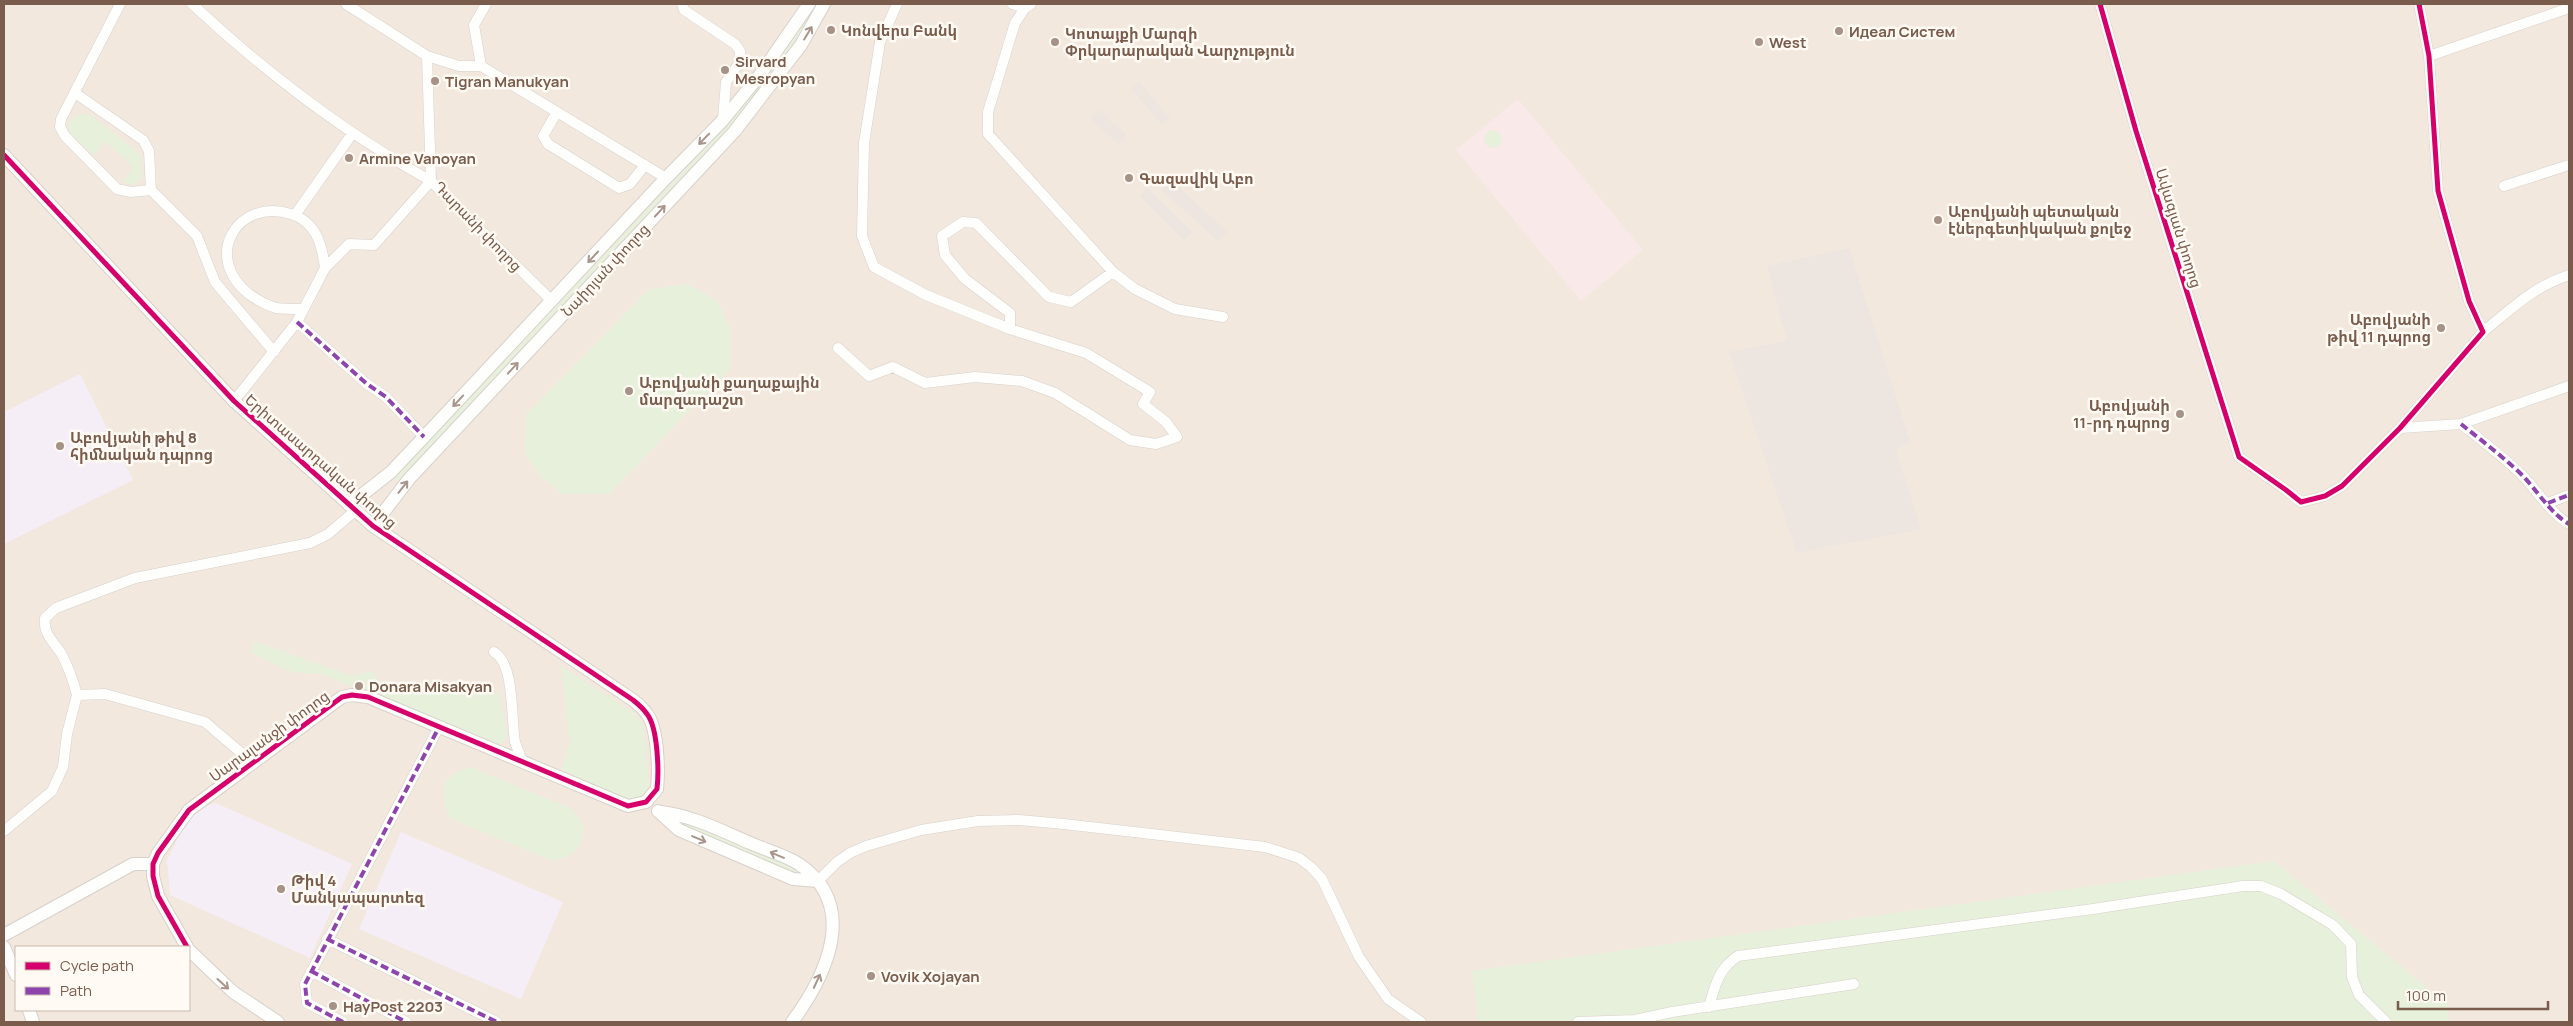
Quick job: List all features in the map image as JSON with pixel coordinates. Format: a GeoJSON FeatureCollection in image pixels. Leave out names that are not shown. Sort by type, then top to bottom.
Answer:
{"type":"FeatureCollection","features":[{"type":"Feature","properties":{"kind":"street"},"geometry":{"type":"LineString","coordinates":[[120,4],[61,120],[60,127],[66,136],[117,189],[130,192],[151,190]]}},
{"type":"Feature","properties":{"kind":"street"},"geometry":{"type":"LineString","coordinates":[[192,4],[231,40],[352,134],[431,181],[374,246],[349,244],[325,268],[297,322],[234,401]]}},
{"type":"Feature","properties":{"kind":"street"},"geometry":{"type":"LineString","coordinates":[[346,4],[427,56],[459,66],[481,66],[666,178]]}},
{"type":"Feature","properties":{"kind":"street"},"geometry":{"type":"LineString","coordinates":[[481,66],[474,25],[486,4]]}},
{"type":"Feature","properties":{"kind":"street"},"geometry":{"type":"LineString","coordinates":[[682,4],[684,10],[735,44],[740,51],[740,62],[726,82],[723,120]]}},
{"type":"Feature","properties":{"kind":"street","name":"Նաիրյան փողոց"},"geometry":{"type":"LineString","coordinates":[[352,508],[391,472],[666,178],[723,120],[759,76],[809,4]]}},
{"type":"Feature","properties":{"kind":"street","name":"Նաիրյան փողոց"},"geometry":{"type":"LineString","coordinates":[[373,526],[409,479],[734,132],[801,45],[824,4]]}},
{"type":"Feature","properties":{"kind":"street"},"geometry":{"type":"LineString","coordinates":[[838,348],[869,376],[893,368],[925,383],[975,377],[1022,381],[1055,393],[1130,440],[1156,444],[1178,438],[1166,422],[1143,404],[1150,392],[1086,353],[1010,329],[926,294],[874,267],[862,236],[865,134],[880,42],[896,4]]}},
{"type":"Feature","properties":{"kind":"street"},"geometry":{"type":"LineString","coordinates":[[1012,4],[1028,6]]}},
{"type":"Feature","properties":{"kind":"street","name":"Ավագյան փողոց"},"geometry":{"type":"LineString","coordinates":[[2100,4],[2136,131],[2239,458],[2301,502],[2326,496],[2342,486],[2400,428]]}},
{"type":"Feature","properties":{"kind":"street"},"geometry":{"type":"LineString","coordinates":[[2419,4],[2429,56],[2438,191],[2469,301],[2483,332]]}},
{"type":"Feature","properties":{"kind":"street"},"geometry":{"type":"LineString","coordinates":[[1028,6],[1015,23],[988,112],[988,134],[1113,272],[1135,289],[1175,309],[1223,317]]}},
{"type":"Feature","properties":{"kind":"street"},"geometry":{"type":"LineString","coordinates":[[2429,56],[2569,8]]}},
{"type":"Feature","properties":{"kind":"street","name":"Դարանի փողոց"},"geometry":{"type":"LineString","coordinates":[[427,56],[431,181],[552,301]]}},
{"type":"Feature","properties":{"kind":"street"},"geometry":{"type":"LineString","coordinates":[[75,93],[143,140],[150,151],[151,190],[197,236],[215,282],[274,352]]}},
{"type":"Feature","properties":{"kind":"street"},"geometry":{"type":"LineString","coordinates":[[557,112],[543,136],[548,144],[619,188],[630,184],[645,165]]}},
{"type":"Feature","properties":{"kind":"street"},"geometry":{"type":"LineString","coordinates":[[295,215],[352,134]]}},
{"type":"Feature","properties":{"kind":"street","name":"Երիտասարդական փողոց"},"geometry":{"type":"LineString","coordinates":[[4,155],[234,401],[352,508],[373,526],[641,707],[652,723],[656,743],[658,783],[648,800]]}},
{"type":"Feature","properties":{"kind":"street"},"geometry":{"type":"LineString","coordinates":[[2504,186],[2569,166]]}},
{"type":"Feature","properties":{"kind":"street"},"geometry":{"type":"LineString","coordinates":[[303,309],[276,308],[257,300],[232,277],[227,264],[226,252],[230,239],[236,228],[245,220],[266,210],[277,210],[295,215],[307,222],[317,235],[322,248],[325,268]]}},
{"type":"Feature","properties":{"kind":"street"},"geometry":{"type":"LineString","coordinates":[[1010,329],[1010,313],[965,279],[945,256],[942,236],[963,222],[976,224],[1049,297],[1071,302],[1113,272]]}},
{"type":"Feature","properties":{"kind":"street"},"geometry":{"type":"LineString","coordinates":[[2400,428],[2483,332],[2533,291],[2569,275]]}},
{"type":"Feature","properties":{"kind":"street"},"geometry":{"type":"LineString","coordinates":[[297,322],[367,384],[386,397],[424,437]]}},
{"type":"Feature","properties":{"kind":"street"},"geometry":{"type":"LineString","coordinates":[[2400,428],[2461,424],[2569,386]]}},
{"type":"Feature","properties":{"kind":"street"},"geometry":{"type":"LineString","coordinates":[[2461,424],[2520,474],[2548,503],[2558,517],[2569,524]]}},
{"type":"Feature","properties":{"kind":"street"},"geometry":{"type":"LineString","coordinates":[[2548,503],[2569,495]]}},
{"type":"Feature","properties":{"kind":"street"},"geometry":{"type":"LineString","coordinates":[[4,831],[52,791],[63,767],[67,734],[77,694],[73,678],[44,626],[45,618],[56,608],[135,578],[310,543],[328,534],[352,508]]}},
{"type":"Feature","properties":{"kind":"street"},"geometry":{"type":"LineString","coordinates":[[494,652],[502,658],[508,673],[516,744],[522,761]]}},
{"type":"Feature","properties":{"kind":"street"},"geometry":{"type":"LineString","coordinates":[[77,694],[105,694],[205,722],[252,762]]}},
{"type":"Feature","properties":{"kind":"street","name":"Սարալանջի փողոց"},"geometry":{"type":"LineString","coordinates":[[153,864],[171,832],[189,810],[252,762],[347,696],[368,697],[621,804],[628,806],[648,800]]}},
{"type":"Feature","properties":{"kind":"street"},"geometry":{"type":"LineString","coordinates":[[343,1022],[306,1002],[305,984],[439,727]]}},
{"type":"Feature","properties":{"kind":"street"},"geometry":{"type":"LineString","coordinates":[[648,800],[660,812],[684,815],[796,863],[818,881],[831,904],[833,922],[832,941],[816,985],[792,1022]]}},
{"type":"Feature","properties":{"kind":"street"},"geometry":{"type":"LineString","coordinates":[[818,881],[836,862],[866,846],[921,830],[978,821],[1019,820],[1064,824],[1265,847],[1299,858],[1322,879],[1364,964],[1388,999],[1421,1022]]}},
{"type":"Feature","properties":{"kind":"street"},"geometry":{"type":"LineString","coordinates":[[4,935],[133,864],[153,864],[153,876],[158,896],[187,946]]}},
{"type":"Feature","properties":{"kind":"street"},"geometry":{"type":"LineString","coordinates":[[1709,1007],[1718,978],[1726,964],[1738,956],[2093,909],[2243,886],[2262,886],[2281,894],[2334,925],[2351,944],[2352,977],[2359,995],[2386,1022]]}},
{"type":"Feature","properties":{"kind":"street"},"geometry":{"type":"LineString","coordinates":[[327,939],[497,1022]]}},
{"type":"Feature","properties":{"kind":"street"},"geometry":{"type":"LineString","coordinates":[[4,947],[15,974]]}},
{"type":"Feature","properties":{"kind":"street"},"geometry":{"type":"LineString","coordinates":[[190,950],[233,992],[278,1022]]}},
{"type":"Feature","properties":{"kind":"street"},"geometry":{"type":"LineString","coordinates":[[311,971],[406,1022]]}},
{"type":"Feature","properties":{"kind":"street"},"geometry":{"type":"LineString","coordinates":[[1578,1022],[1636,1020],[1854,984]]}},
{"type":"Feature","properties":{"kind":"shaded area"},"geometry":{"type":"Polygon","coordinates":[[[4,4],[2569,4],[2569,1022],[4,1022],[4,4]]]}},
{"type":"Feature","properties":{"kind":"shaded area"},"geometry":{"type":"Polygon","coordinates":[[[1139,82],[1170,118],[1162,125],[1131,88],[1139,82]]]}},
{"type":"Feature","properties":{"kind":"shaded area"},"geometry":{"type":"Polygon","coordinates":[[[1518,99],[1643,250],[1581,301],[1456,150],[1518,99]]]}},
{"type":"Feature","properties":{"kind":"shaded area"},"geometry":{"type":"Polygon","coordinates":[[[1099,110],[1126,135],[1118,144],[1091,119],[1099,110]]]}},
{"type":"Feature","properties":{"kind":"shaded area"},"geometry":{"type":"Polygon","coordinates":[[[1171,180],[1227,232],[1218,241],[1162,190],[1171,180]]]}},
{"type":"Feature","properties":{"kind":"shaded area"},"geometry":{"type":"Polygon","coordinates":[[[1147,188],[1192,232],[1184,240],[1140,196],[1147,188]]]}},
{"type":"Feature","properties":{"kind":"shaded area"},"geometry":{"type":"Polygon","coordinates":[[[1849,248],[1910,442],[1896,450],[1921,529],[1797,553],[1729,352],[1787,341],[1767,266],[1849,248]]]}},
{"type":"Feature","properties":{"kind":"shaded area","name":"Աբովյանի թիվ 8 հիմնական դպրոց"},"geometry":{"type":"Polygon","coordinates":[[[80,374],[133,480],[4,544],[4,412],[80,374]]]}},
{"type":"Feature","properties":{"kind":"shaded area"},"geometry":{"type":"Polygon","coordinates":[[[216,803],[352,864],[310,958],[170,895],[167,860],[187,821],[203,807],[216,803]]]}},
{"type":"Feature","properties":{"kind":"shaded area"},"geometry":{"type":"Polygon","coordinates":[[[401,832],[563,902],[521,999],[359,929],[401,832]]]}},
{"type":"Feature","properties":{"kind":"green space"},"geometry":{"type":"Polygon","coordinates":[[[812,10],[815,11],[784,58],[726,131],[398,481],[394,478],[722,130],[769,73],[812,10]]]}},
{"type":"Feature","properties":{"kind":"green space"},"geometry":{"type":"Polygon","coordinates":[[[79,114],[91,115],[141,155],[142,177],[133,186],[123,181],[134,168],[106,141],[94,156],[69,132],[68,123],[79,114]]]}},
{"type":"Feature","properties":{"kind":"green space"},"geometry":{"type":"Polygon","coordinates":[[[1493,130],[1499,133],[1502,139],[1499,145],[1493,148],[1487,145],[1484,139],[1487,133],[1493,130]]]}},
{"type":"Feature","properties":{"kind":"green space","name":"Աբովյանի քաղաքային մարզադաշտ"},"geometry":{"type":"Polygon","coordinates":[[[688,284],[717,301],[731,329],[731,368],[609,494],[563,494],[541,477],[525,453],[526,415],[649,289],[688,284]]]}},
{"type":"Feature","properties":{"kind":"green space"},"geometry":{"type":"Polygon","coordinates":[[[254,641],[352,676],[370,671],[375,673],[379,687],[397,694],[500,693],[508,737],[499,745],[321,674],[292,672],[250,652],[254,641]]]}},
{"type":"Feature","properties":{"kind":"green space"},"geometry":{"type":"Polygon","coordinates":[[[561,666],[632,712],[643,724],[649,784],[642,798],[630,801],[561,770],[570,744],[561,666]]]}},
{"type":"Feature","properties":{"kind":"green space"},"geometry":{"type":"Polygon","coordinates":[[[471,767],[570,808],[584,828],[583,838],[577,850],[565,858],[551,860],[451,819],[444,801],[444,786],[453,774],[471,767]]]}},
{"type":"Feature","properties":{"kind":"green space"},"geometry":{"type":"Polygon","coordinates":[[[676,819],[681,819],[794,867],[800,873],[792,873],[681,825],[676,819]]]}},
{"type":"Feature","properties":{"kind":"green space"},"geometry":{"type":"Polygon","coordinates":[[[2274,861],[2448,1005],[2449,1022],[1478,1022],[1472,971],[2274,861]]]}},
{"type":"Feature","properties":{"kind":"marked path"},"geometry":{"type":"LineString","coordinates":[[297,322],[367,384],[386,397],[424,437]]}},
{"type":"Feature","properties":{"kind":"marked path"},"geometry":{"type":"LineString","coordinates":[[2461,424],[2521,474],[2550,508],[2569,524]]}},
{"type":"Feature","properties":{"kind":"marked path"},"geometry":{"type":"LineString","coordinates":[[2548,503],[2569,495]]}},
{"type":"Feature","properties":{"kind":"marked path"},"geometry":{"type":"LineString","coordinates":[[343,1022],[307,1003],[305,984],[439,727]]}},
{"type":"Feature","properties":{"kind":"marked path"},"geometry":{"type":"LineString","coordinates":[[327,939],[497,1022]]}},
{"type":"Feature","properties":{"kind":"marked path"},"geometry":{"type":"LineString","coordinates":[[311,971],[406,1022]]}},
{"type":"Feature","properties":{"kind":"cycle path"},"geometry":{"type":"LineString","coordinates":[[2100,4],[2136,131],[2239,457],[2301,502],[2325,496],[2342,486],[2400,428],[2483,332],[2469,301],[2438,191],[2429,56],[2419,4]]}},
{"type":"Feature","properties":{"kind":"cycle path"},"geometry":{"type":"LineString","coordinates":[[4,155],[234,401],[373,526],[633,700],[647,714],[656,739],[658,761],[657,789],[646,802],[628,806],[368,697],[352,695],[342,697],[189,810],[158,853],[153,864],[153,876],[158,896],[186,946]]}},
{"type":"Feature","properties":{"kind":"place","name":"Կոնվերս Բանկ"},"geometry":{"type":"Point","coordinates":[831,30]}},
{"type":"Feature","properties":{"kind":"place","name":"Идеал Систем"},"geometry":{"type":"Point","coordinates":[1839,31]}},
{"type":"Feature","properties":{"kind":"place","name":"Կոտայքի Մարզի Փրկարարական Վարչություն"},"geometry":{"type":"Point","coordinates":[1055,42]}},
{"type":"Feature","properties":{"kind":"place","name":"West"},"geometry":{"type":"Point","coordinates":[1759,42]}},
{"type":"Feature","properties":{"kind":"place","name":"Sirvard Mesropyan"},"geometry":{"type":"Point","coordinates":[725,70]}},
{"type":"Feature","properties":{"kind":"place","name":"Tigran Manukyan"},"geometry":{"type":"Point","coordinates":[435,81]}},
{"type":"Feature","properties":{"kind":"place","name":"Armine Vanoyan"},"geometry":{"type":"Point","coordinates":[349,158]}},
{"type":"Feature","properties":{"kind":"place","name":"Գազավիկ Աբո"},"geometry":{"type":"Point","coordinates":[1129,178]}},
{"type":"Feature","properties":{"kind":"place","name":"Աբովյանի պետական էներգետիկական քոլեջ"},"geometry":{"type":"Point","coordinates":[1938,220]}},
{"type":"Feature","properties":{"kind":"place","name":"Աբովյանի թիվ 11 դպրոց"},"geometry":{"type":"Point","coordinates":[2441,328]}},
{"type":"Feature","properties":{"kind":"place","name":"Աբովյանի քաղաքային մարզադաշտ"},"geometry":{"type":"Point","coordinates":[629,391]}},
{"type":"Feature","properties":{"kind":"place","name":"Աբովյանի 11-րդ դպրոց"},"geometry":{"type":"Point","coordinates":[2180,414]}},
{"type":"Feature","properties":{"kind":"place","name":"Աբովյանի թիվ 8 հիմնական դպրոց"},"geometry":{"type":"Point","coordinates":[60,446]}},
{"type":"Feature","properties":{"kind":"place","name":"Donara Misakyan"},"geometry":{"type":"Point","coordinates":[359,686]}},
{"type":"Feature","properties":{"kind":"place","name":"Թիվ 4 Մանկապարտեզ"},"geometry":{"type":"Point","coordinates":[281,889]}},
{"type":"Feature","properties":{"kind":"place","name":"Vovik Xojayan"},"geometry":{"type":"Point","coordinates":[871,976]}},
{"type":"Feature","properties":{"kind":"place","name":"HayPost 2203"},"geometry":{"type":"Point","coordinates":[333,1006]}}]}
